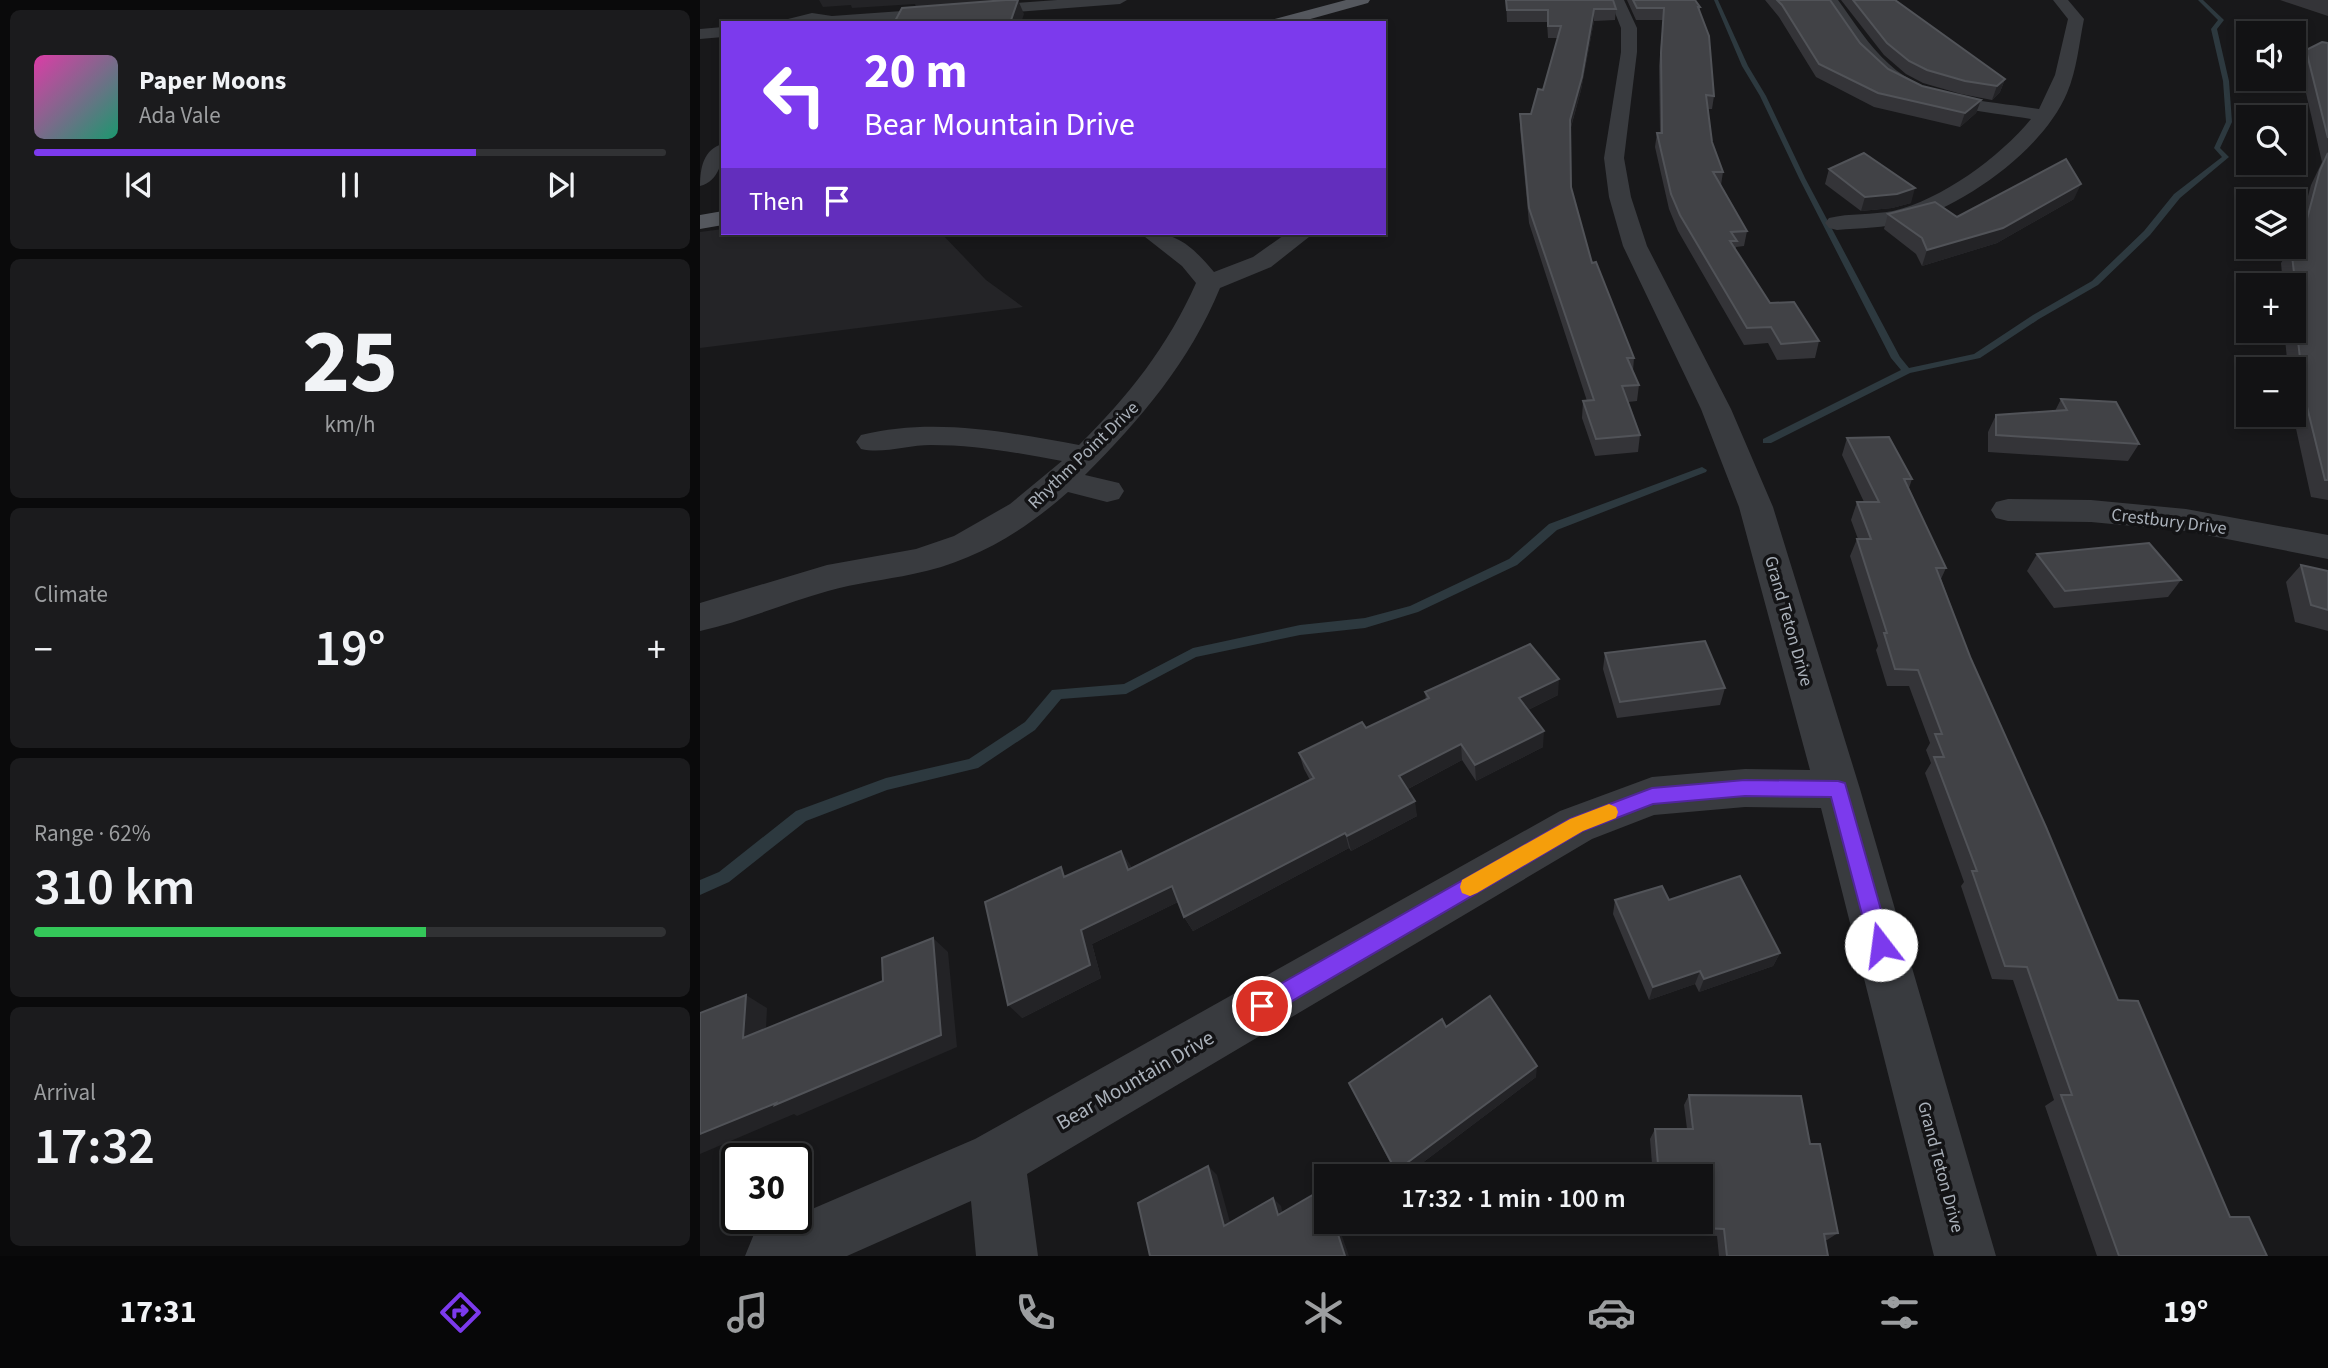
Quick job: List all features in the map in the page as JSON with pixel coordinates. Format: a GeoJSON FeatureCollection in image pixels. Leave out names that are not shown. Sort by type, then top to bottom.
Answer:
{"type":"FeatureCollection","features":[{"type":"Feature","properties":{"kind":"main road"},"geometry":{"type":"LineString","coordinates":[[1284,21],[1363,0]]}},
{"type":"Feature","properties":{"kind":"main road"},"geometry":{"type":"LineString","coordinates":[[700,202],[721,198]]}},
{"type":"Feature","properties":{"kind":"main road"},"geometry":{"type":"LineString","coordinates":[[700,222],[721,218]]}},
{"type":"Feature","properties":{"kind":"street"},"geometry":{"type":"LineString","coordinates":[[905,15],[915,0]]}},
{"type":"Feature","properties":{"kind":"street"},"geometry":{"type":"LineString","coordinates":[[841,21],[1120,0]]}},
{"type":"Feature","properties":{"kind":"street","name":"Grand Teton Drive"},"geometry":{"type":"LineString","coordinates":[[1617,0],[1629,28],[1629,52],[1614,158],[1620,197],[1635,246],[1716,409],[1756,507],[1838,789],[1965,1256]]}},
{"type":"Feature","properties":{"kind":"street"},"geometry":{"type":"LineString","coordinates":[[1830,0],[1884,69],[1907,85],[1935,94],[2044,116]]}},
{"type":"Feature","properties":{"kind":"street"},"geometry":{"type":"LineString","coordinates":[[1837,223],[1901,216],[1938,202],[1993,165],[2031,132],[2058,92],[2076,19],[2060,0]]}},
{"type":"Feature","properties":{"kind":"street"},"geometry":{"type":"LineString","coordinates":[[799,21],[812,18],[826,21]]}},
{"type":"Feature","properties":{"kind":"street"},"geometry":{"type":"LineString","coordinates":[[700,179],[721,153]]}},
{"type":"Feature","properties":{"kind":"street"},"geometry":{"type":"LineString","coordinates":[[1155,235],[1191,261],[1209,283],[1260,293]]}},
{"type":"Feature","properties":{"kind":"street"},"geometry":{"type":"LineString","coordinates":[[1209,283],[1262,262],[1300,235]]}},
{"type":"Feature","properties":{"kind":"street","name":"Rhythm Point Drive"},"geometry":{"type":"LineString","coordinates":[[700,617],[843,574],[912,563],[952,551],[1017,518],[1062,480],[1129,413],[1154,383],[1169,361],[1209,283]]}},
{"type":"Feature","properties":{"kind":"street"},"geometry":{"type":"LineString","coordinates":[[872,442],[908,436],[951,434],[1086,456]]}},
{"type":"Feature","properties":{"kind":"street"},"geometry":{"type":"LineString","coordinates":[[1062,480],[1107,491]]}},
{"type":"Feature","properties":{"kind":"street","name":"Crestbury Drive"},"geometry":{"type":"LineString","coordinates":[[2008,510],[2091,511],[2186,520],[2328,547]]}},
{"type":"Feature","properties":{"kind":"street","name":"Bear Mountain Drive"},"geometry":{"type":"LineString","coordinates":[[776,1256],[996,1160],[1576,825],[1652,796],[1745,788],[1838,789]]}},
{"type":"Feature","properties":{"kind":"street"},"geometry":{"type":"LineString","coordinates":[[996,1160],[1007,1256]]}},
{"type":"Feature","properties":{"kind":"shaded area"},"geometry":{"type":"Polygon","coordinates":[[[721,229],[721,235],[943,235],[986,280],[1023,307],[700,348],[700,232],[721,229]]]}},
{"type":"Feature","properties":{"kind":"building"},"geometry":{"type":"Polygon","coordinates":[[[1018,0],[1011,21],[895,21],[902,8],[1018,0]]]}},
{"type":"Feature","properties":{"kind":"building"},"geometry":{"type":"Polygon","coordinates":[[[1506,0],[1613,0],[1616,9],[1594,9],[1582,77],[1570,120],[1571,187],[1592,263],[1596,262],[1634,358],[1627,358],[1639,385],[1622,386],[1640,435],[1596,439],[1583,401],[1594,400],[1529,208],[1520,114],[1531,114],[1538,89],[1543,90],[1561,26],[1548,26],[1548,10],[1507,10],[1506,0]]]}},
{"type":"Feature","properties":{"kind":"building"},"geometry":{"type":"Polygon","coordinates":[[[1633,0],[1695,0],[1700,7],[1709,36],[1714,96],[1706,95],[1712,142],[1723,172],[1713,172],[1747,231],[1731,232],[1737,241],[1730,241],[1770,303],[1794,302],[1819,341],[1781,344],[1771,327],[1747,328],[1680,215],[1671,194],[1657,133],[1662,133],[1661,53],[1664,8],[1637,8],[1633,0]]]}},
{"type":"Feature","properties":{"kind":"building"},"geometry":{"type":"Polygon","coordinates":[[[1777,0],[1830,0],[1860,43],[1888,69],[1922,86],[1981,100],[1965,113],[1878,93],[1819,64],[1777,0]]]}},
{"type":"Feature","properties":{"kind":"building"},"geometry":{"type":"Polygon","coordinates":[[[1853,0],[1895,0],[2005,79],[1997,86],[1965,81],[1927,70],[1909,61],[1887,43],[1853,0]]]}},
{"type":"Feature","properties":{"kind":"building"},"geometry":{"type":"Polygon","coordinates":[[[2322,42],[2328,43],[2328,138],[2306,50],[2322,42]]]}},
{"type":"Feature","properties":{"kind":"building"},"geometry":{"type":"Polygon","coordinates":[[[1864,153],[1915,188],[1897,194],[1865,197],[1829,169],[1864,153]]]}},
{"type":"Feature","properties":{"kind":"building"},"geometry":{"type":"Polygon","coordinates":[[[2328,153],[2328,480],[2325,480],[2306,403],[2306,357],[2300,357],[2298,343],[2306,343],[2306,273],[2294,273],[2292,259],[2306,259],[2306,223],[2320,170],[2328,153]]]}},
{"type":"Feature","properties":{"kind":"building"},"geometry":{"type":"Polygon","coordinates":[[[2066,159],[2081,184],[2003,228],[1927,250],[1922,238],[1888,214],[1935,202],[1957,217],[2066,159]]]}},
{"type":"Feature","properties":{"kind":"building"},"geometry":{"type":"Polygon","coordinates":[[[2061,399],[2116,402],[2139,444],[1996,435],[1996,415],[2067,410],[2061,399]]]}},
{"type":"Feature","properties":{"kind":"building"},"geometry":{"type":"Polygon","coordinates":[[[1889,437],[1912,479],[1904,479],[1946,568],[1936,568],[1971,659],[2046,827],[2118,1000],[2138,1001],[2230,1217],[2249,1217],[2267,1256],[2119,1256],[2061,1095],[2072,1095],[2027,967],[2005,966],[1972,871],[1977,871],[1934,757],[1944,757],[1935,734],[1942,734],[1918,670],[1895,669],[1884,633],[1887,633],[1857,539],[1871,539],[1857,502],[1879,502],[1847,438],[1889,437]]]}},
{"type":"Feature","properties":{"kind":"building"},"geometry":{"type":"Polygon","coordinates":[[[2149,543],[2181,580],[2065,591],[2037,554],[2149,543]]]}},
{"type":"Feature","properties":{"kind":"building"},"geometry":{"type":"Polygon","coordinates":[[[2301,565],[2328,571],[2328,610],[2311,605],[2301,565]]]}},
{"type":"Feature","properties":{"kind":"building"},"geometry":{"type":"Polygon","coordinates":[[[1705,641],[1725,688],[1620,702],[1605,653],[1705,641]]]}},
{"type":"Feature","properties":{"kind":"building"},"geometry":{"type":"Polygon","coordinates":[[[1530,644],[1559,679],[1519,698],[1544,731],[1475,765],[1461,744],[1399,776],[1415,801],[1347,836],[1345,833],[1184,917],[1172,886],[1081,930],[1090,965],[1008,1005],[985,902],[1061,867],[1064,877],[1121,851],[1128,870],[1314,778],[1299,753],[1362,722],[1366,728],[1429,698],[1425,692],[1530,644]]]}},
{"type":"Feature","properties":{"kind":"building"},"geometry":{"type":"Polygon","coordinates":[[[1740,876],[1780,953],[1704,979],[1700,971],[1653,987],[1615,900],[1662,886],[1669,900],[1740,876]]]}},
{"type":"Feature","properties":{"kind":"building"},"geometry":{"type":"Polygon","coordinates":[[[933,938],[941,1035],[700,1134],[700,1013],[746,995],[743,1038],[883,981],[882,958],[933,938]]]}},
{"type":"Feature","properties":{"kind":"building"},"geometry":{"type":"Polygon","coordinates":[[[1490,996],[1537,1066],[1405,1164],[1392,1164],[1349,1083],[1442,1019],[1446,1027],[1490,996]]]}},
{"type":"Feature","properties":{"kind":"building"},"geometry":{"type":"Polygon","coordinates":[[[1689,1095],[1801,1096],[1810,1144],[1820,1144],[1838,1233],[1824,1234],[1828,1256],[1727,1256],[1724,1229],[1713,1228],[1713,1164],[1658,1164],[1655,1129],[1693,1129],[1689,1095]]]}},
{"type":"Feature","properties":{"kind":"building"},"geometry":{"type":"Polygon","coordinates":[[[1208,1166],[1224,1226],[1273,1198],[1278,1215],[1314,1194],[1314,1234],[1338,1234],[1345,1256],[1150,1256],[1138,1203],[1208,1166]]]}},
{"type":"Feature","properties":{"kind":"waterway"},"geometry":{"type":"LineString","coordinates":[[1716,0],[1745,66],[1763,96],[1802,178],[1896,358],[1907,371]]}},
{"type":"Feature","properties":{"kind":"waterway"},"geometry":{"type":"LineString","coordinates":[[1907,371],[1977,356],[2036,317],[2095,283],[2147,233],[2177,196],[2226,157],[2217,148],[2229,122],[2226,81],[2214,29],[2221,20],[2200,0]]}},
{"type":"Feature","properties":{"kind":"waterway"},"geometry":{"type":"LineString","coordinates":[[1767,441],[1907,371]]}},
{"type":"Feature","properties":{"kind":"waterway"},"geometry":{"type":"LineString","coordinates":[[700,888],[724,877],[801,816],[886,784],[973,764],[1030,726],[1057,694],[1126,689],[1193,653],[1300,630],[1365,623],[1414,609],[1513,562],[1553,527],[1702,470]]}},
{"type":"Feature","properties":{"kind":"slow traffic"},"geometry":{"type":"LineString","coordinates":[[1470,887],[1576,825],[1609,812]]}},
{"type":"Feature","properties":{"kind":"route"},"geometry":{"type":"LineString","coordinates":[[1262,1006],[1576,825],[1652,796],[1745,788],[1838,789],[1881,945]]}}]}
